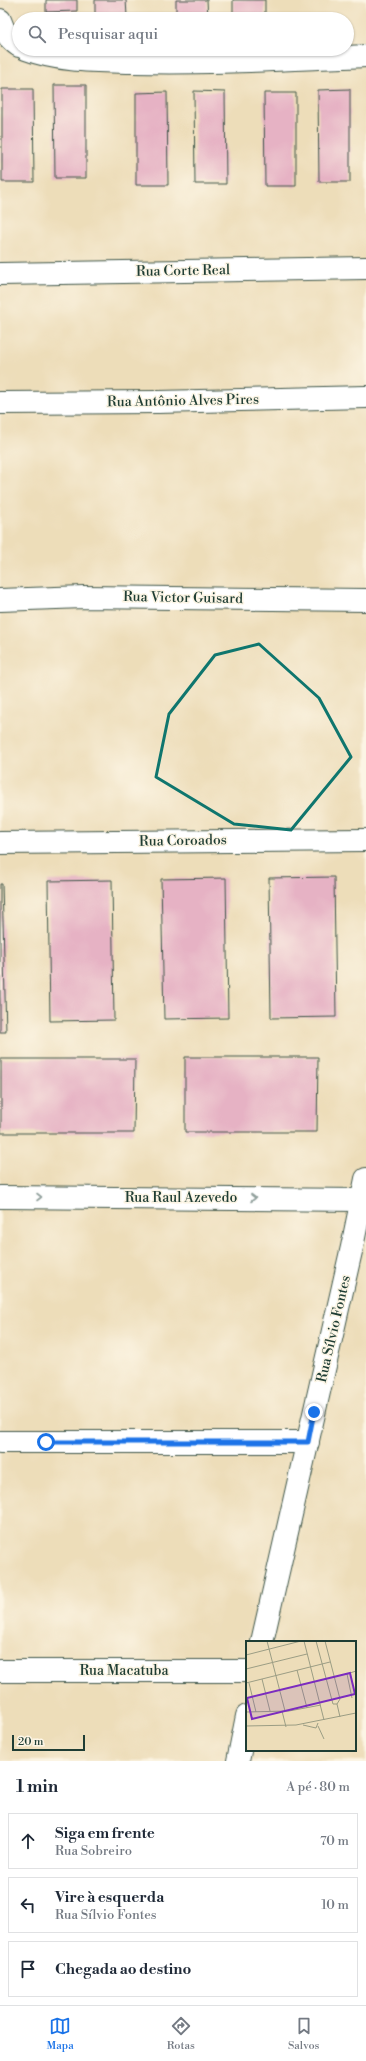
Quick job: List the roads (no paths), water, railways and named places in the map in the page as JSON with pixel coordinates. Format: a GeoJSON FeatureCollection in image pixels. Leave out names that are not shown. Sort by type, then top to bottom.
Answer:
{"type":"FeatureCollection","features":[{"type":"Feature","properties":{"kind":"street"},"geometry":{"type":"LineString","coordinates":[[0,20],[3,30],[12,41]]}},
{"type":"Feature","properties":{"kind":"street"},"geometry":{"type":"LineString","coordinates":[[48,56],[68,59],[169,63],[366,56]]}},
{"type":"Feature","properties":{"kind":"street","name":"Rua Corte Real"},"geometry":{"type":"LineString","coordinates":[[0,274],[366,268]]}},
{"type":"Feature","properties":{"kind":"street","name":"Rua Antônio Alves Pires"},"geometry":{"type":"LineString","coordinates":[[0,403],[158,402],[366,397]]}},
{"type":"Feature","properties":{"kind":"street","name":"Rua Victor Guisard"},"geometry":{"type":"LineString","coordinates":[[0,600],[92,597],[366,600]]}},
{"type":"Feature","properties":{"kind":"street","name":"Rua Coroados"},"geometry":{"type":"LineString","coordinates":[[0,843],[366,840]]}},
{"type":"Feature","properties":{"kind":"street","name":"Rua Raul Azevedo"},"geometry":{"type":"LineString","coordinates":[[0,1197],[364,1189]]}},
{"type":"Feature","properties":{"kind":"street","name":"Rua Sílvio Fontes"},"geometry":{"type":"LineString","coordinates":[[262,1641],[308,1442],[359,1247],[364,1189]]}},
{"type":"Feature","properties":{"kind":"street"},"geometry":{"type":"LineString","coordinates":[[0,1442],[308,1442]]}},
{"type":"Feature","properties":{"kind":"street","name":"Rua Macatuba"},"geometry":{"type":"LineString","coordinates":[[0,1671],[246,1671]]}},
{"type":"Feature","properties":{"kind":"street"},"geometry":{"type":"LineString","coordinates":[[238,1761],[246,1721]]}}]}
